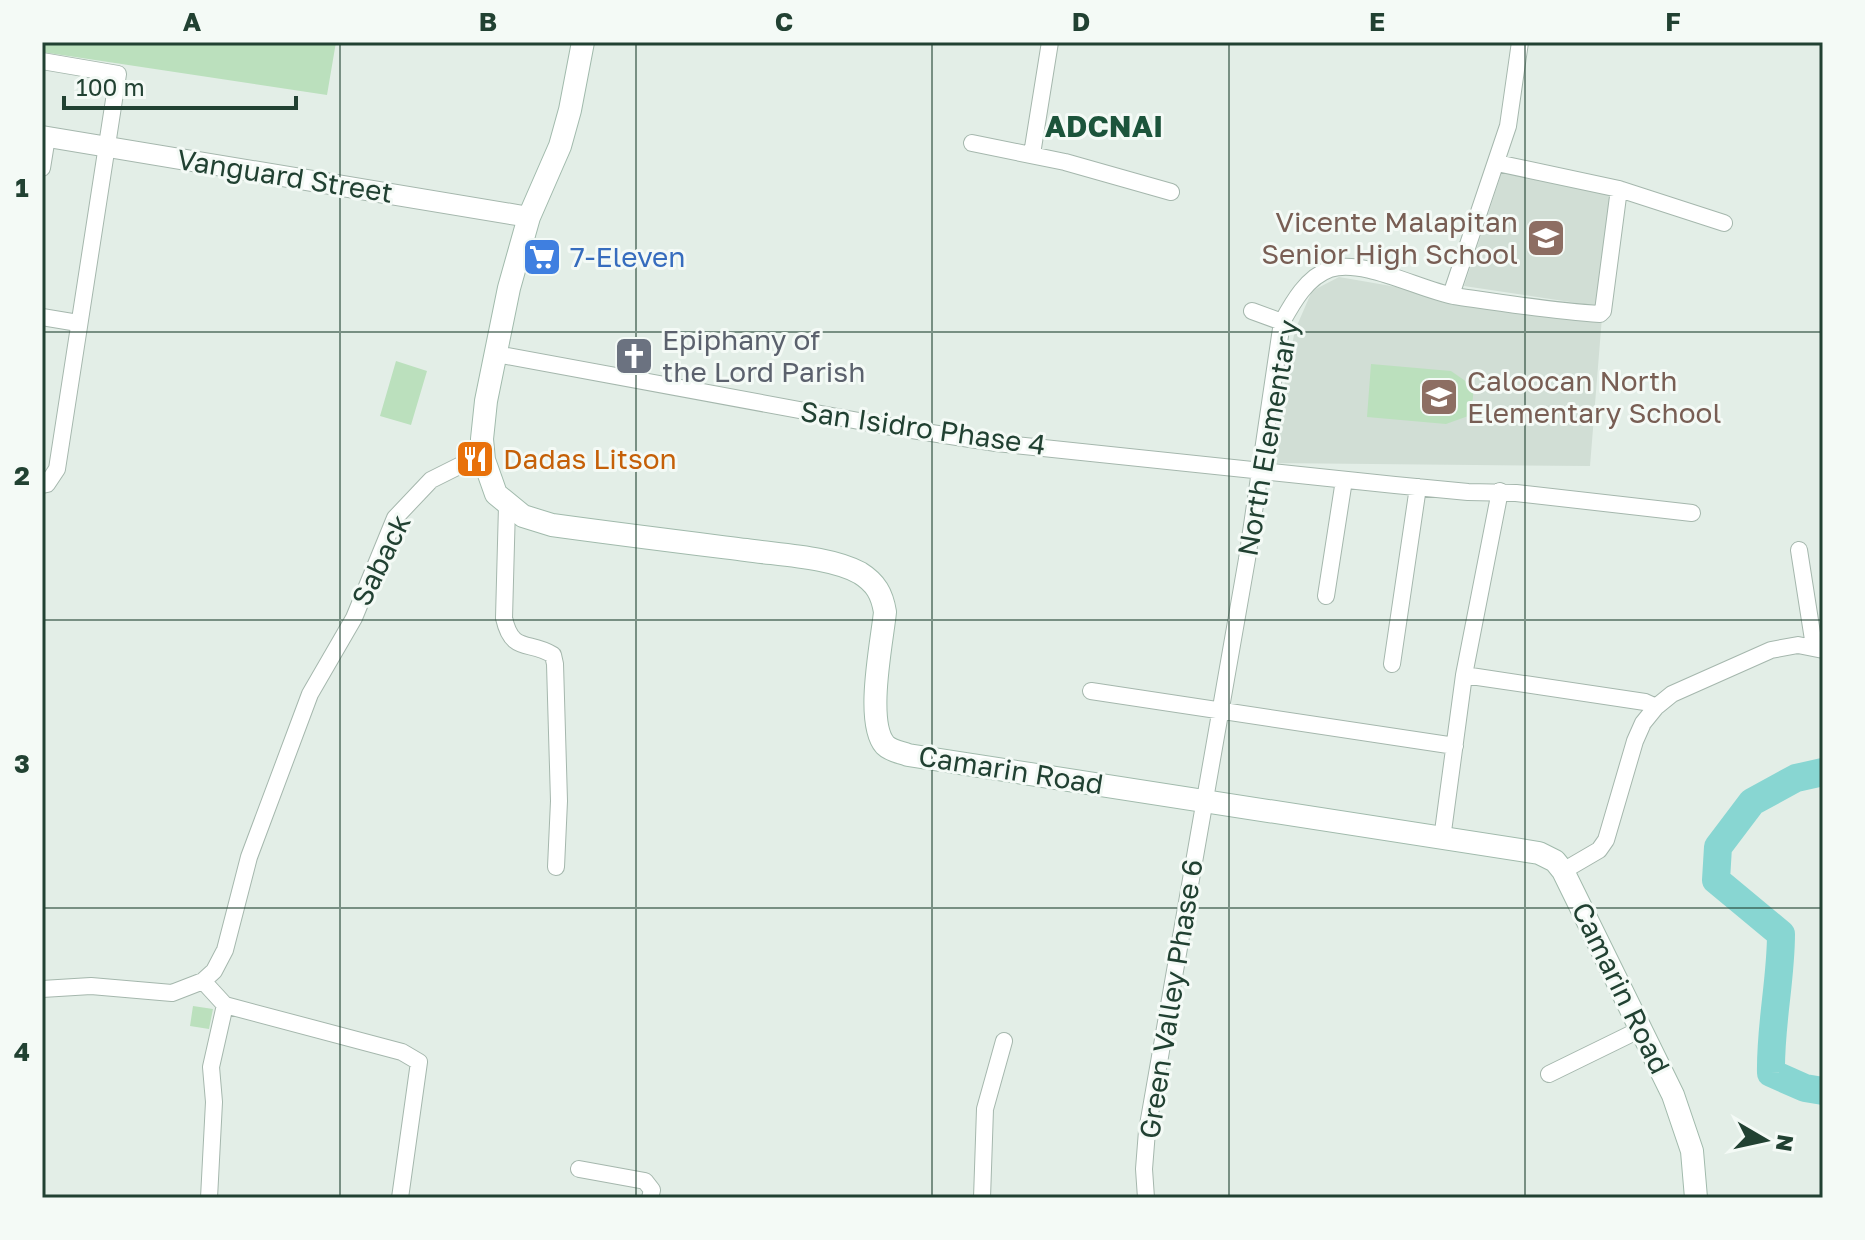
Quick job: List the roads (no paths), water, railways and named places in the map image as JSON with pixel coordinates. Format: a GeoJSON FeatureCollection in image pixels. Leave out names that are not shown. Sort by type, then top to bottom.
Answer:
{"type":"FeatureCollection","features":[{"type":"Feature","properties":{"kind":"main road"},"geometry":{"type":"LineString","coordinates":[[507,506],[496,494],[484,460],[483,420],[509,288],[529,217],[560,146],[583,42]]}},
{"type":"Feature","properties":{"kind":"main road","name":"Camarin Road"},"geometry":{"type":"LineString","coordinates":[[507,506],[523,516],[552,525],[844,566],[870,580],[883,596],[885,612],[875,714],[883,743],[891,750],[1539,853],[1555,861],[1563,871],[1641,1029],[1684,1125],[1695,1166],[1696,1198]]}},
{"type":"Feature","properties":{"kind":"street"},"geometry":{"type":"LineString","coordinates":[[1032,154],[1050,42]]}},
{"type":"Feature","properties":{"kind":"street"},"geometry":{"type":"LineString","coordinates":[[1451,295],[1497,163],[1512,104],[1520,42]]}},
{"type":"Feature","properties":{"kind":"street"},"geometry":{"type":"LineString","coordinates":[[42,61],[117,73],[57,469],[47,484],[42,485]]}},
{"type":"Feature","properties":{"kind":"street","name":"Vanguard Street"},"geometry":{"type":"LineString","coordinates":[[44,137],[529,217]]}},
{"type":"Feature","properties":{"kind":"street"},"geometry":{"type":"LineString","coordinates":[[42,168],[44,137]]}},
{"type":"Feature","properties":{"kind":"street"},"geometry":{"type":"LineString","coordinates":[[972,143],[1032,154],[1171,192]]}},
{"type":"Feature","properties":{"kind":"street"},"geometry":{"type":"LineString","coordinates":[[1497,163],[1619,189],[1724,223]]}},
{"type":"Feature","properties":{"kind":"street","name":"North Elementary"},"geometry":{"type":"LineString","coordinates":[[1204,800],[1247,559],[1282,322],[1292,303],[1310,282],[1327,270],[1339,267],[1364,270],[1451,295],[1600,314],[1603,311],[1619,189]]}},
{"type":"Feature","properties":{"kind":"street"},"geometry":{"type":"LineString","coordinates":[[1252,311],[1282,322]]}},
{"type":"Feature","properties":{"kind":"street"},"geometry":{"type":"LineString","coordinates":[[42,317],[78,323]]}},
{"type":"Feature","properties":{"kind":"street","name":"San Isidro Phase 4"},"geometry":{"type":"LineString","coordinates":[[496,354],[902,429],[996,443],[1468,492],[1500,491],[1692,513]]}},
{"type":"Feature","properties":{"kind":"street","name":"Saback"},"geometry":{"type":"LineString","coordinates":[[203,981],[214,971],[225,950],[249,857],[310,694],[354,618],[395,518],[431,480],[461,465],[484,460]]}},
{"type":"Feature","properties":{"kind":"street"},"geometry":{"type":"LineString","coordinates":[[1326,596],[1344,480]]}},
{"type":"Feature","properties":{"kind":"street"},"geometry":{"type":"LineString","coordinates":[[1392,664],[1418,487]]}},
{"type":"Feature","properties":{"kind":"street"},"geometry":{"type":"LineString","coordinates":[[1442,839],[1464,675],[1500,491]]}},
{"type":"Feature","properties":{"kind":"street"},"geometry":{"type":"LineString","coordinates":[[507,506],[504,618],[507,631],[513,641],[553,655],[555,664],[559,801],[556,867]]}},
{"type":"Feature","properties":{"kind":"street"},"geometry":{"type":"LineString","coordinates":[[1563,871],[1599,850],[1606,840],[1635,741],[1643,723],[1656,707],[1672,694],[1771,650],[1798,645],[1818,648],[1799,550]]}},
{"type":"Feature","properties":{"kind":"street"},"geometry":{"type":"LineString","coordinates":[[1464,675],[1645,702],[1656,707]]}},
{"type":"Feature","properties":{"kind":"street"},"geometry":{"type":"LineString","coordinates":[[1091,691],[1455,746]]}},
{"type":"Feature","properties":{"kind":"street","name":"Green Valley Phase 6"},"geometry":{"type":"LineString","coordinates":[[1146,1198],[1144,1169],[1147,1131],[1204,800]]}},
{"type":"Feature","properties":{"kind":"street"},"geometry":{"type":"LineString","coordinates":[[42,989],[91,986],[172,993],[203,981],[225,1005],[402,1052],[419,1062],[400,1198]]}},
{"type":"Feature","properties":{"kind":"street"},"geometry":{"type":"LineString","coordinates":[[209,1198],[214,1102],[211,1067],[225,1005]]}},
{"type":"Feature","properties":{"kind":"street"},"geometry":{"type":"LineString","coordinates":[[1549,1074],[1641,1029]]}},
{"type":"Feature","properties":{"kind":"street"},"geometry":{"type":"LineString","coordinates":[[982,1198],[985,1109],[1004,1041]]}},
{"type":"Feature","properties":{"kind":"street"},"geometry":{"type":"LineString","coordinates":[[579,1169],[645,1181],[652,1190],[650,1198]]}},
{"type":"Feature","properties":{"kind":"waterway"},"geometry":{"type":"LineString","coordinates":[[1823,772],[1796,778],[1752,802],[1718,847],[1716,880],[1781,934],[1771,1073],[1805,1088],[1823,1091]]}},
{"type":"Feature","properties":{"kind":"place","name":"Vicente Malapitan Senior High School"},"geometry":{"type":"Point","coordinates":[1546,238]}},
{"type":"Feature","properties":{"kind":"place","name":"7-Eleven"},"geometry":{"type":"Point","coordinates":[542,257]}},
{"type":"Feature","properties":{"kind":"place","name":"Epiphany of the Lord Parish"},"geometry":{"type":"Point","coordinates":[634,356]}},
{"type":"Feature","properties":{"kind":"place","name":"Caloocan North Elementary School"},"geometry":{"type":"Point","coordinates":[1439,397]}},
{"type":"Feature","properties":{"kind":"place","name":"Dadas Litson"},"geometry":{"type":"Point","coordinates":[475,459]}},
{"type":"Feature","properties":{"kind":"district","name":"ADCNAI"},"geometry":{"type":"Point","coordinates":[1104,127]}}]}
